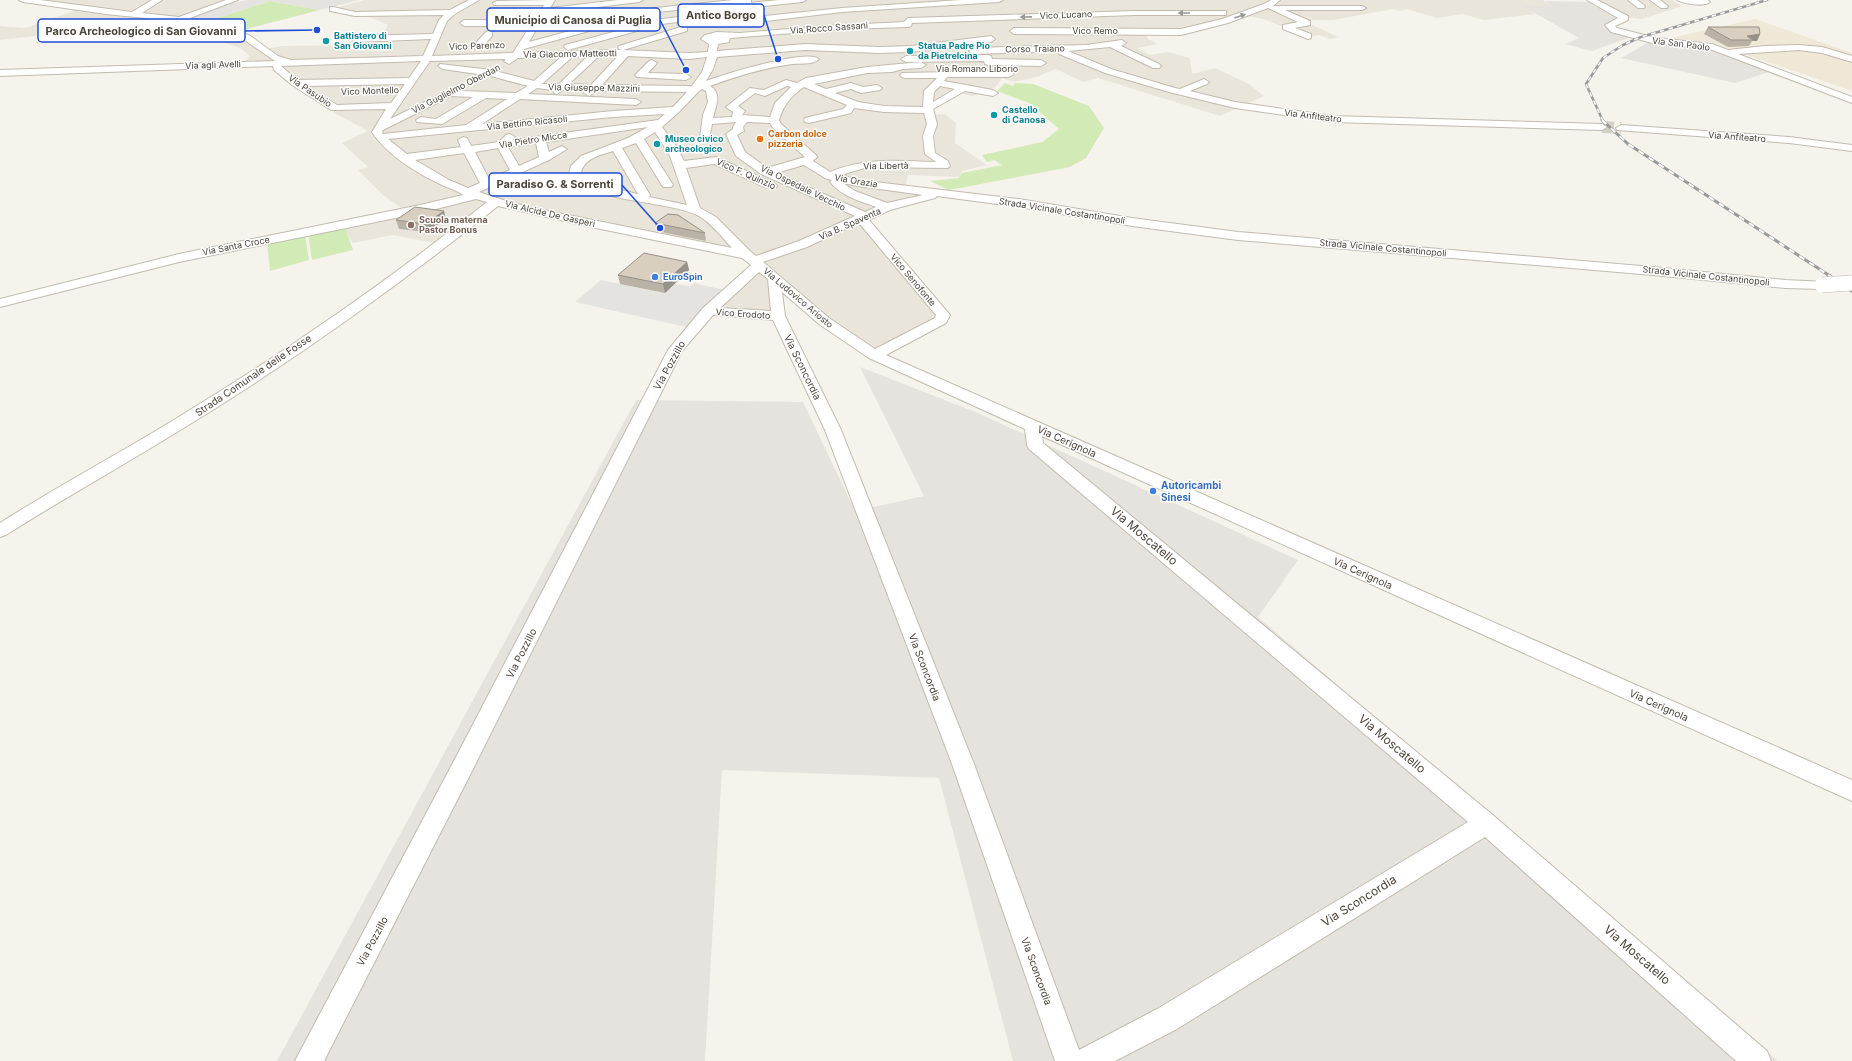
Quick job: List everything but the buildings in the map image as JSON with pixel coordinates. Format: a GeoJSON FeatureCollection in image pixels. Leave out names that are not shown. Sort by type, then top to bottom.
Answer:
{"type":"FeatureCollection","features":[{"type":"Feature","properties":{"kind":"street"},"geometry":{"type":"LineString","coordinates":[[135,14],[158,0]]}},
{"type":"Feature","properties":{"kind":"street"},"geometry":{"type":"LineString","coordinates":[[516,33],[541,15],[576,0]]}},
{"type":"Feature","properties":{"kind":"street"},"geometry":{"type":"LineString","coordinates":[[640,198],[644,195],[616,146],[638,138],[659,124],[700,84],[708,70],[713,54],[709,22],[704,0]]}},
{"type":"Feature","properties":{"kind":"street"},"geometry":{"type":"LineString","coordinates":[[516,171],[502,145],[538,109],[602,53],[691,31],[754,0]]}},
{"type":"Feature","properties":{"kind":"street"},"geometry":{"type":"LineString","coordinates":[[736,7],[777,1],[802,0]]}},
{"type":"Feature","properties":{"kind":"street"},"geometry":{"type":"LineString","coordinates":[[510,13],[541,15],[566,22],[638,6],[709,22],[735,42],[774,38],[842,10],[918,2],[999,0]]}},
{"type":"Feature","properties":{"kind":"street"},"geometry":{"type":"LineString","coordinates":[[1271,5],[1362,8],[1353,0]]}},
{"type":"Feature","properties":{"kind":"street","name":"Via San Paolo"},"geometry":{"type":"LineString","coordinates":[[1591,0],[1625,18],[1609,25],[1614,30],[1656,41],[1703,45],[1727,52],[1852,100]]}},
{"type":"Feature","properties":{"kind":"street"},"geometry":{"type":"LineString","coordinates":[[1632,0],[1641,6]]}},
{"type":"Feature","properties":{"kind":"street"},"geometry":{"type":"LineString","coordinates":[[1654,0],[1664,6]]}},
{"type":"Feature","properties":{"kind":"street"},"geometry":{"type":"LineString","coordinates":[[1681,0],[1706,2]]}},
{"type":"Feature","properties":{"kind":"street"},"geometry":{"type":"LineString","coordinates":[[31,1],[83,9],[181,18],[196,21],[246,37],[270,52],[279,60],[289,62]]}},
{"type":"Feature","properties":{"kind":"street"},"geometry":{"type":"LineString","coordinates":[[181,18],[227,1]]}},
{"type":"Feature","properties":{"kind":"street"},"geometry":{"type":"LineString","coordinates":[[492,1],[522,3],[541,15],[565,35],[585,42]]}},
{"type":"Feature","properties":{"kind":"street"},"geometry":{"type":"LineString","coordinates":[[777,1],[791,23]]}},
{"type":"Feature","properties":{"kind":"street"},"geometry":{"type":"LineString","coordinates":[[836,1],[842,10],[840,27]]}},
{"type":"Feature","properties":{"kind":"street"},"geometry":{"type":"LineString","coordinates":[[398,4],[471,2]]}},
{"type":"Feature","properties":{"kind":"street"},"geometry":{"type":"LineString","coordinates":[[379,133],[405,94],[429,53],[443,20],[452,12],[471,2]]}},
{"type":"Feature","properties":{"kind":"street"},"geometry":{"type":"LineString","coordinates":[[913,32],[906,32],[912,8],[918,2]]}},
{"type":"Feature","properties":{"kind":"street"},"geometry":{"type":"LineString","coordinates":[[510,13],[522,3]]}},
{"type":"Feature","properties":{"kind":"street"},"geometry":{"type":"LineString","coordinates":[[83,9],[102,4]]}},
{"type":"Feature","properties":{"kind":"street"},"geometry":{"type":"LineString","coordinates":[[352,4],[333,9],[355,14],[415,19],[452,12]]}},
{"type":"Feature","properties":{"kind":"street"},"geometry":{"type":"LineString","coordinates":[[1271,5],[1307,23],[1286,27],[1308,36]]}},
{"type":"Feature","properties":{"kind":"street","name":"Vico Remo"},"geometry":{"type":"LineString","coordinates":[[1090,40],[1175,32],[1204,27],[1271,5]]}},
{"type":"Feature","properties":{"kind":"street"},"geometry":{"type":"LineString","coordinates":[[858,26],[860,9]]}},
{"type":"Feature","properties":{"kind":"street"},"geometry":{"type":"LineString","coordinates":[[519,48],[594,25],[609,12]]}},
{"type":"Feature","properties":{"kind":"street"},"geometry":{"type":"LineString","coordinates":[[474,15],[464,23],[541,15],[609,12],[709,22]]}},
{"type":"Feature","properties":{"kind":"street"},"geometry":{"type":"LineString","coordinates":[[493,16],[510,13],[555,17],[609,12],[636,29]]}},
{"type":"Feature","properties":{"kind":"street","name":"Vico Lucano"},"geometry":{"type":"LineString","coordinates":[[908,22],[1134,13],[1223,13]]}},
{"type":"Feature","properties":{"kind":"street","name":"Via Guglielmo Oberdan"},"geometry":{"type":"LineString","coordinates":[[379,133],[399,118],[491,73],[504,65],[519,48],[541,15]]}},
{"type":"Feature","properties":{"kind":"street"},"geometry":{"type":"LineString","coordinates":[[555,17],[605,37]]}},
{"type":"Feature","properties":{"kind":"street"},"geometry":{"type":"LineString","coordinates":[[401,48],[415,19]]}},
{"type":"Feature","properties":{"kind":"street"},"geometry":{"type":"LineString","coordinates":[[487,185],[468,149],[462,129],[496,110],[535,85],[554,69],[568,51],[585,42],[662,22],[791,23],[820,19]]}},
{"type":"Feature","properties":{"kind":"street","name":"Via Rocco Sassani"},"geometry":{"type":"LineString","coordinates":[[709,22],[791,23],[820,19],[840,27],[908,22]]}},
{"type":"Feature","properties":{"kind":"street"},"geometry":{"type":"LineString","coordinates":[[662,22],[691,31]]}},
{"type":"Feature","properties":{"kind":"street"},"geometry":{"type":"LineString","coordinates":[[582,54],[673,26],[709,22]]}},
{"type":"Feature","properties":{"kind":"street"},"geometry":{"type":"LineString","coordinates":[[594,25],[623,32]]}},
{"type":"Feature","properties":{"kind":"street"},"geometry":{"type":"LineString","coordinates":[[944,29],[970,26]]}},
{"type":"Feature","properties":{"kind":"street"},"geometry":{"type":"LineString","coordinates":[[982,31],[1000,37],[1090,40]]}},
{"type":"Feature","properties":{"kind":"street","name":"Vico Parenzo"},"geometry":{"type":"LineString","coordinates":[[476,35],[492,34],[474,46],[493,45]]}},
{"type":"Feature","properties":{"kind":"street"},"geometry":{"type":"LineString","coordinates":[[356,39],[436,36]]}},
{"type":"Feature","properties":{"kind":"street"},"geometry":{"type":"LineString","coordinates":[[700,84],[740,72],[791,61],[811,59],[852,51],[899,51],[1000,37],[1090,40],[1106,56]]}},
{"type":"Feature","properties":{"kind":"street","name":"Corso Traiano"},"geometry":{"type":"LineString","coordinates":[[899,51],[940,54],[1000,37],[1056,56],[1090,40],[1122,40],[1112,45],[1090,40]]}},
{"type":"Feature","properties":{"kind":"street"},"geometry":{"type":"LineString","coordinates":[[770,53],[774,38]]}},
{"type":"Feature","properties":{"kind":"street"},"geometry":{"type":"LineString","coordinates":[[546,40],[568,51]]}},
{"type":"Feature","properties":{"kind":"street"},"geometry":{"type":"LineString","coordinates":[[816,40],[854,40]]}},
{"type":"Feature","properties":{"kind":"street"},"geometry":{"type":"LineString","coordinates":[[639,54],[656,44]]}},
{"type":"Feature","properties":{"kind":"street"},"geometry":{"type":"LineString","coordinates":[[1112,45],[1159,66],[1120,74]]}},
{"type":"Feature","properties":{"kind":"street"},"geometry":{"type":"LineString","coordinates":[[1727,52],[1771,47],[1795,48],[1823,50],[1852,59]]}},
{"type":"Feature","properties":{"kind":"street","name":"Via Giacomo Matteotti"},"geometry":{"type":"LineString","coordinates":[[429,53],[519,48],[542,54],[568,51],[582,54],[626,53],[689,56],[713,54],[852,51]]}},
{"type":"Feature","properties":{"kind":"street"},"geometry":{"type":"LineString","coordinates":[[270,52],[285,52]]}},
{"type":"Feature","properties":{"kind":"street","name":"Via agli Avelli"},"geometry":{"type":"LineString","coordinates":[[0,73],[363,60],[429,53]]}},
{"type":"Feature","properties":{"kind":"street","name":"Via Giuseppe Mazzini"},"geometry":{"type":"LineString","coordinates":[[429,53],[470,70],[491,73],[535,85],[562,88],[671,89],[700,84]]}},
{"type":"Feature","properties":{"kind":"street"},"geometry":{"type":"LineString","coordinates":[[569,134],[571,118],[593,88],[626,53]]}},
{"type":"Feature","properties":{"kind":"street"},"geometry":{"type":"LineString","coordinates":[[868,59],[1056,56],[1090,74]]}},
{"type":"Feature","properties":{"kind":"street","name":"Via Anfiteatro"},"geometry":{"type":"LineString","coordinates":[[1056,56],[1181,92],[1235,100],[1333,119],[1509,123],[1602,127]]}},
{"type":"Feature","properties":{"kind":"street"},"geometry":{"type":"LineString","coordinates":[[807,84],[806,72],[797,64],[811,59]]}},
{"type":"Feature","properties":{"kind":"street"},"geometry":{"type":"LineString","coordinates":[[342,87],[363,60]]}},
{"type":"Feature","properties":{"kind":"street"},"geometry":{"type":"LineString","coordinates":[[892,72],[903,66],[966,62],[1042,62]]}},
{"type":"Feature","properties":{"kind":"street"},"geometry":{"type":"LineString","coordinates":[[643,76],[640,75],[652,63]]}},
{"type":"Feature","properties":{"kind":"street"},"geometry":{"type":"LineString","coordinates":[[504,65],[518,66]]}},
{"type":"Feature","properties":{"kind":"street"},"geometry":{"type":"LineString","coordinates":[[821,69],[860,67],[864,73]]}},
{"type":"Feature","properties":{"kind":"street","name":"Via Pasubio"},"geometry":{"type":"LineString","coordinates":[[277,68],[310,94],[335,108],[405,94]]}},
{"type":"Feature","properties":{"kind":"street"},"geometry":{"type":"LineString","coordinates":[[539,68],[554,69]]}},
{"type":"Feature","properties":{"kind":"street","name":"Via Romano Liborio"},"geometry":{"type":"LineString","coordinates":[[929,70],[1024,69]]}},
{"type":"Feature","properties":{"kind":"street"},"geometry":{"type":"LineString","coordinates":[[456,76],[470,70]]}},
{"type":"Feature","properties":{"kind":"street"},"geometry":{"type":"LineString","coordinates":[[776,123],[779,105],[790,92],[807,84],[864,73],[1009,74]]}},
{"type":"Feature","properties":{"kind":"street"},"geometry":{"type":"LineString","coordinates":[[928,109],[929,91],[945,74]]}},
{"type":"Feature","properties":{"kind":"street"},"geometry":{"type":"LineString","coordinates":[[613,114],[629,88],[643,76],[664,76],[700,84],[710,90],[713,102],[708,115],[705,138]]}},
{"type":"Feature","properties":{"kind":"street"},"geometry":{"type":"LineString","coordinates":[[641,106],[652,89],[664,76]]}},
{"type":"Feature","properties":{"kind":"street"},"geometry":{"type":"LineString","coordinates":[[742,119],[737,117],[737,113],[740,111],[731,107],[753,90],[765,93],[786,82],[807,84],[852,104],[902,110],[928,109],[965,87]]}},
{"type":"Feature","properties":{"kind":"street"},"geometry":{"type":"LineString","coordinates":[[1181,92],[1204,82]]}},
{"type":"Feature","properties":{"kind":"street","name":"Vico Montello"},"geometry":{"type":"LineString","coordinates":[[295,83],[405,94]]}},
{"type":"Feature","properties":{"kind":"street"},"geometry":{"type":"LineString","coordinates":[[938,83],[993,92]]}},
{"type":"Feature","properties":{"kind":"street"},"geometry":{"type":"LineString","coordinates":[[826,92],[851,86],[861,90],[876,88]]}},
{"type":"Feature","properties":{"kind":"street"},"geometry":{"type":"LineString","coordinates":[[658,103],[671,89]]}},
{"type":"Feature","properties":{"kind":"street","name":"Vico Montello"},"geometry":{"type":"LineString","coordinates":[[310,94],[326,93]]}},
{"type":"Feature","properties":{"kind":"street"},"geometry":{"type":"LineString","coordinates":[[449,93],[619,102],[641,106],[658,103],[676,107]]}},
{"type":"Feature","properties":{"kind":"street"},"geometry":{"type":"LineString","coordinates":[[399,118],[438,122],[484,95]]}},
{"type":"Feature","properties":{"kind":"street"},"geometry":{"type":"LineString","coordinates":[[822,103],[832,115]]}},
{"type":"Feature","properties":{"kind":"street"},"geometry":{"type":"LineString","coordinates":[[809,120],[847,111],[852,104]]}},
{"type":"Feature","properties":{"kind":"street","name":"Via Bettino Ricasoli"},"geometry":{"type":"LineString","coordinates":[[379,133],[462,129],[676,107]]}},
{"type":"Feature","properties":{"kind":"street","name":"Via Libertà"},"geometry":{"type":"LineString","coordinates":[[833,177],[849,168],[868,164],[944,166],[944,163],[930,154],[928,136],[932,124],[928,109]]}},
{"type":"Feature","properties":{"kind":"street"},"geometry":{"type":"LineString","coordinates":[[496,110],[516,111]]}},
{"type":"Feature","properties":{"kind":"street"},"geometry":{"type":"LineString","coordinates":[[600,116],[600,143]]}},
{"type":"Feature","properties":{"kind":"street"},"geometry":{"type":"LineString","coordinates":[[708,121],[742,119],[776,123],[812,157],[806,161],[766,172]]}},
{"type":"Feature","properties":{"kind":"street","name":"Via Ospedale Vecchio"},"geometry":{"type":"LineString","coordinates":[[742,119],[742,122],[738,127],[743,131],[731,134],[740,154],[766,172],[860,220]]}},
{"type":"Feature","properties":{"kind":"street"},"geometry":{"type":"LineString","coordinates":[[762,130],[776,123]]}},
{"type":"Feature","properties":{"kind":"street"},"geometry":{"type":"LineString","coordinates":[[659,124],[680,165],[694,210]]}},
{"type":"Feature","properties":{"kind":"street","name":"Via Pietro Micca"},"geometry":{"type":"LineString","coordinates":[[404,158],[599,130],[659,124]]}},
{"type":"Feature","properties":{"kind":"street","name":"Via Anfiteatro"},"geometry":{"type":"LineString","coordinates":[[1621,128],[1789,140],[1852,148]]}},
{"type":"Feature","properties":{"kind":"street","name":"Via Alcide De Gasperi"},"geometry":{"type":"LineString","coordinates":[[379,133],[388,146],[404,158],[448,185],[470,194],[496,202],[758,265]]}},
{"type":"Feature","properties":{"kind":"street"},"geometry":{"type":"LineString","coordinates":[[638,138],[667,185]]}},
{"type":"Feature","properties":{"kind":"street"},"geometry":{"type":"LineString","coordinates":[[540,139],[545,158]]}},
{"type":"Feature","properties":{"kind":"street","name":"Via Ludovico Ariosto"},"geometry":{"type":"LineString","coordinates":[[616,146],[585,158],[577,166],[575,174],[586,182],[640,198],[694,210],[710,217],[758,265],[824,321],[874,354]]}},
{"type":"Feature","properties":{"kind":"street","name":"Via Santa Croce"},"geometry":{"type":"LineString","coordinates":[[0,303],[179,258],[420,209],[470,194],[562,149]]}},
{"type":"Feature","properties":{"kind":"street","name":"Vico F. Quinzio"},"geometry":{"type":"LineString","coordinates":[[680,165],[716,160],[860,220]]}},
{"type":"Feature","properties":{"kind":"street","name":"Via Orazia"},"geometry":{"type":"LineString","coordinates":[[806,161],[833,177],[858,182],[947,193]]}},
{"type":"Feature","properties":{"kind":"street"},"geometry":{"type":"LineString","coordinates":[[858,182],[879,175],[905,176]]}},
{"type":"Feature","properties":{"kind":"street"},"geometry":{"type":"LineString","coordinates":[[833,177],[839,187],[886,207]]}},
{"type":"Feature","properties":{"kind":"street","name":"Via B. Spaventa"},"geometry":{"type":"LineString","coordinates":[[758,265],[886,207],[947,193]]}},
{"type":"Feature","properties":{"kind":"street","name":"Strada Vicinale Costantinopoli"},"geometry":{"type":"LineString","coordinates":[[947,193],[1019,203],[1132,222],[1238,236],[1645,270],[1785,284],[1822,285],[1852,283]]}},
{"type":"Feature","properties":{"kind":"street","name":"Strada Comunale delle Fosse"},"geometry":{"type":"LineString","coordinates":[[0,531],[37,506],[177,425],[274,363],[430,254],[496,202]]}},
{"type":"Feature","properties":{"kind":"street","name":"Vico Senofonte"},"geometry":{"type":"LineString","coordinates":[[860,220],[943,315],[941,320],[874,354]]}},
{"type":"Feature","properties":{"kind":"street","name":"Via Pozzillo"},"geometry":{"type":"LineString","coordinates":[[309,1061],[468,757],[675,350],[708,311],[758,265]]}},
{"type":"Feature","properties":{"kind":"street","name":"Via Sconcordia"},"geometry":{"type":"LineString","coordinates":[[758,265],[778,316],[833,430],[963,764],[1069,1061]]}},
{"type":"Feature","properties":{"kind":"street","name":"Vico Erodoto"},"geometry":{"type":"LineString","coordinates":[[708,311],[778,316]]}},
{"type":"Feature","properties":{"kind":"street","name":"Via Cerignola"},"geometry":{"type":"LineString","coordinates":[[874,354],[1852,791]]}},
{"type":"Feature","properties":{"kind":"street","name":"Via Moscatello"},"geometry":{"type":"LineString","coordinates":[[1033,426],[1035,445],[1486,823],[1757,1061]]}},
{"type":"Feature","properties":{"kind":"street","name":"Via Sconcordia"},"geometry":{"type":"LineString","coordinates":[[1086,1061],[1167,1019],[1486,823]]}},
{"type":"Feature","properties":{"kind":"shaded area"},"geometry":{"type":"Polygon","coordinates":[[[25,0],[237,0],[182,18],[170,18],[146,28],[70,32],[0,40],[0,26],[25,28],[79,9],[25,0]]]}},
{"type":"Feature","properties":{"kind":"shaded area"},"geometry":{"type":"Polygon","coordinates":[[[247,0],[360,0],[320,10],[270,1],[208,21],[189,18],[220,6],[247,0]]]}},
{"type":"Feature","properties":{"kind":"shaded area"},"geometry":{"type":"Polygon","coordinates":[[[365,0],[1543,0],[1551,6],[1529,10],[1535,14],[1484,20],[1463,14],[1437,18],[1407,9],[1400,11],[1393,9],[1333,20],[1302,20],[1338,37],[1329,39],[1319,35],[1309,37],[1263,19],[1242,15],[1181,32],[1144,32],[1148,39],[1158,44],[1137,48],[1150,55],[1168,52],[1190,58],[1192,74],[1215,68],[1249,84],[1264,96],[1220,116],[1098,78],[1083,82],[1056,69],[1036,77],[1015,82],[1002,78],[996,87],[973,96],[959,93],[936,107],[930,115],[945,114],[956,123],[955,143],[987,165],[962,171],[960,177],[908,175],[905,187],[946,193],[899,202],[862,219],[944,318],[873,355],[777,284],[780,317],[707,311],[759,266],[741,254],[494,203],[441,244],[392,235],[353,243],[342,225],[406,211],[384,196],[358,170],[368,167],[342,143],[368,131],[338,115],[297,86],[272,63],[243,64],[250,56],[240,48],[222,42],[248,37],[265,49],[282,46],[347,45],[358,35],[384,33],[388,25],[363,14],[332,9],[365,0]]]}},
{"type":"Feature","properties":{"kind":"shaded area"},"geometry":{"type":"Polygon","coordinates":[[[1595,0],[1672,0],[1682,6],[1642,19],[1630,18],[1595,0]]]}},
{"type":"Feature","properties":{"kind":"shaded area"},"geometry":{"type":"Polygon","coordinates":[[[1545,1],[1589,2],[1619,16],[1603,27],[1631,37],[1592,51],[1565,44],[1579,38],[1522,6],[1551,6],[1545,1]]]}},
{"type":"Feature","properties":{"kind":"shaded area"},"geometry":{"type":"Polygon","coordinates":[[[1755,19],[1852,53],[1852,91],[1710,42],[1669,42],[1667,39],[1755,19]]]}},
{"type":"Feature","properties":{"kind":"shaded area"},"geometry":{"type":"Polygon","coordinates":[[[1649,42],[1671,46],[1707,47],[1772,71],[1735,83],[1621,58],[1649,42]]]}},
{"type":"Feature","properties":{"kind":"shaded area"},"geometry":{"type":"Polygon","coordinates":[[[601,280],[665,293],[674,284],[690,286],[694,283],[724,290],[686,327],[575,302],[601,280]]]}},
{"type":"Feature","properties":{"kind":"shaded area"},"geometry":{"type":"Polygon","coordinates":[[[860,367],[978,413],[1298,560],[1258,617],[1778,1061],[1013,1061],[939,778],[722,770],[705,1061],[277,1061],[636,400],[803,402],[855,511],[924,496],[860,367]]]}},
{"type":"Feature","properties":{"kind":"green space"},"geometry":{"type":"Polygon","coordinates":[[[270,1],[320,10],[239,31],[208,21],[270,1]]]}},
{"type":"Feature","properties":{"kind":"green space"},"geometry":{"type":"Polygon","coordinates":[[[1005,83],[1013,86],[1015,83],[1033,84],[1089,106],[1104,128],[1086,158],[1070,167],[949,190],[930,181],[959,178],[962,173],[1002,165],[994,160],[987,162],[982,155],[1042,142],[1059,129],[1029,103],[997,91],[1005,83]]]}},
{"type":"Feature","properties":{"kind":"green space"},"geometry":{"type":"Polygon","coordinates":[[[345,227],[353,250],[312,260],[308,234],[345,227]]]}},
{"type":"Feature","properties":{"kind":"green space"},"geometry":{"type":"Polygon","coordinates":[[[305,235],[309,260],[270,271],[267,243],[305,235]]]}},
{"type":"Feature","properties":{"kind":"tunnel"},"geometry":{"type":"LineString","coordinates":[[1602,127],[1621,128]]}},
{"type":"Feature","properties":{"kind":"railway"},"geometry":{"type":"LineString","coordinates":[[1603,121],[1586,84],[1603,58],[1623,45],[1641,37],[1767,0]]}},
{"type":"Feature","properties":{"kind":"railway"},"geometry":{"type":"LineString","coordinates":[[1603,121],[1628,144],[1830,276]]}},
{"type":"Feature","properties":{"kind":"railway"},"geometry":{"type":"LineString","coordinates":[[1828,275],[1852,291]]}},
{"type":"Feature","properties":{"kind":"place","name":"Parco Archeologico di San Giovanni"},"geometry":{"type":"Point","coordinates":[317,30]}},
{"type":"Feature","properties":{"kind":"place","name":"Battistero di San Giovanni"},"geometry":{"type":"Point","coordinates":[326,41]}},
{"type":"Feature","properties":{"kind":"place","name":"Statua Padre Pio da Pietrelcina"},"geometry":{"type":"Point","coordinates":[910,51]}},
{"type":"Feature","properties":{"kind":"place","name":"Antico Borgo"},"geometry":{"type":"Point","coordinates":[778,59]}},
{"type":"Feature","properties":{"kind":"place","name":"Municipio di Canosa di Puglia"},"geometry":{"type":"Point","coordinates":[686,70]}},
{"type":"Feature","properties":{"kind":"place","name":"Castello di Canosa"},"geometry":{"type":"Point","coordinates":[994,115]}},
{"type":"Feature","properties":{"kind":"place","name":"Carbon dolce pizzeria"},"geometry":{"type":"Point","coordinates":[760,139]}},
{"type":"Feature","properties":{"kind":"place","name":"Museo civico archeologico"},"geometry":{"type":"Point","coordinates":[657,144]}},
{"type":"Feature","properties":{"kind":"place","name":"Scuola materna Pastor Bonus"},"geometry":{"type":"Point","coordinates":[411,225]}},
{"type":"Feature","properties":{"kind":"place","name":"Paradiso G. & Sorrenti"},"geometry":{"type":"Point","coordinates":[660,228]}},
{"type":"Feature","properties":{"kind":"place","name":"EuroSpin"},"geometry":{"type":"Point","coordinates":[655,277]}},
{"type":"Feature","properties":{"kind":"place","name":"Autoricambi Sinesi"},"geometry":{"type":"Point","coordinates":[1153,491]}}]}
